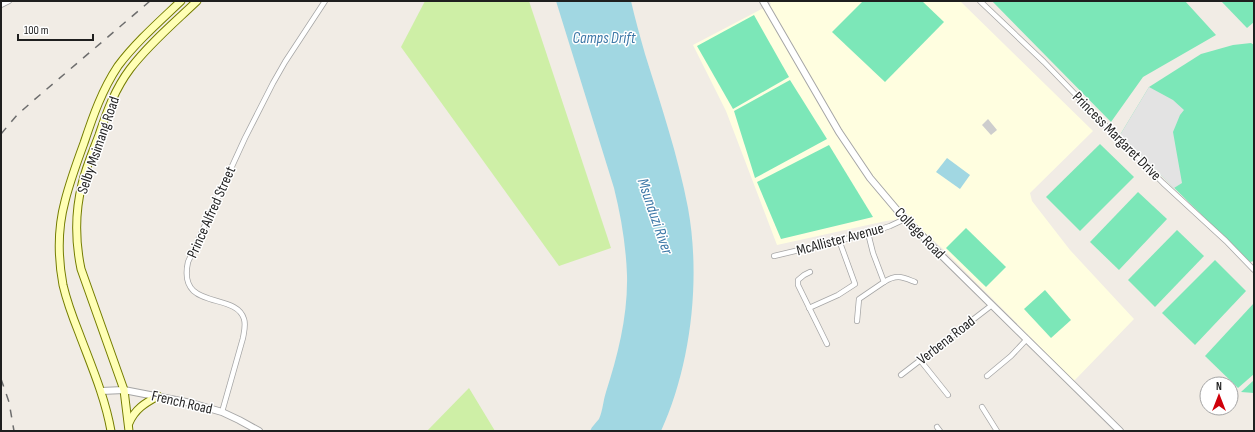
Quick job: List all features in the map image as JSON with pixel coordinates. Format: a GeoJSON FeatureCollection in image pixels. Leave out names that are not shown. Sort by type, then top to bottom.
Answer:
{"type":"FeatureCollection","features":[{"type":"Feature","properties":{"kind":"main road","name":"Selby Msimang Road"},"geometry":{"type":"LineString","coordinates":[[111,431],[101,391],[68,304],[63,285],[60,241],[64,202],[93,117],[107,84],[139,41],[181,1]]}},
{"type":"Feature","properties":{"kind":"main road","name":"Selby Msimang Road"},"geometry":{"type":"LineString","coordinates":[[129,431],[124,390],[86,286],[81,268],[77,250],[76,234],[78,202],[82,182],[111,100],[121,83],[130,69],[146,50],[197,1]]}},
{"type":"Feature","properties":{"kind":"main road"},"geometry":{"type":"LineString","coordinates":[[129,423],[138,409],[158,396]]}},
{"type":"Feature","properties":{"kind":"street"},"geometry":{"type":"LineString","coordinates":[[1,5],[9,1]]}},
{"type":"Feature","properties":{"kind":"street","name":"Prince Alfred Street"},"geometry":{"type":"LineString","coordinates":[[222,412],[243,338],[245,327],[244,320],[236,308],[209,299],[189,286],[187,276],[188,262],[245,138],[273,83],[285,62],[326,1]]}},
{"type":"Feature","properties":{"kind":"street","name":"College Road"},"geometry":{"type":"LineString","coordinates":[[764,1],[851,152],[870,178],[905,218],[1120,431]]}},
{"type":"Feature","properties":{"kind":"street","name":"Princess Margaret Drive"},"geometry":{"type":"LineString","coordinates":[[980,1],[1044,62],[1163,183],[1226,241],[1254,270]]}},
{"type":"Feature","properties":{"kind":"street","name":"McAllister Avenue"},"geometry":{"type":"LineString","coordinates":[[774,256],[868,233],[890,226],[905,218]]}},
{"type":"Feature","properties":{"kind":"street"},"geometry":{"type":"LineString","coordinates":[[868,233],[873,253],[884,282]]}},
{"type":"Feature","properties":{"kind":"street"},"geometry":{"type":"LineString","coordinates":[[809,308],[838,295],[855,284],[839,240]]}},
{"type":"Feature","properties":{"kind":"street"},"geometry":{"type":"LineString","coordinates":[[810,272],[800,277],[797,281],[827,344]]}},
{"type":"Feature","properties":{"kind":"street"},"geometry":{"type":"LineString","coordinates":[[857,322],[859,299],[895,276],[915,282]]}},
{"type":"Feature","properties":{"kind":"street","name":"Verbena Road"},"geometry":{"type":"LineString","coordinates":[[901,375],[992,305]]}},
{"type":"Feature","properties":{"kind":"street"},"geometry":{"type":"LineString","coordinates":[[987,376],[1011,356],[1027,339]]}},
{"type":"Feature","properties":{"kind":"street"},"geometry":{"type":"LineString","coordinates":[[920,360],[948,395]]}},
{"type":"Feature","properties":{"kind":"street","name":"French Road"},"geometry":{"type":"LineString","coordinates":[[101,391],[124,390],[191,403],[222,412],[259,431]]}},
{"type":"Feature","properties":{"kind":"street"},"geometry":{"type":"LineString","coordinates":[[982,406],[997,431]]}},
{"type":"Feature","properties":{"kind":"shaded area"},"geometry":{"type":"Polygon","coordinates":[[[769,1],[960,1],[1093,131],[1030,193],[1032,201],[1070,250],[1134,319],[1074,381],[944,250],[909,218],[886,221],[777,245],[726,111],[693,45],[771,4],[769,1]]]}},
{"type":"Feature","properties":{"kind":"shaded area"},"geometry":{"type":"Polygon","coordinates":[[[1149,87],[1173,100],[1184,110],[1180,115],[1173,132],[1182,183],[1174,188],[1120,135],[1149,87]]]}},
{"type":"Feature","properties":{"kind":"shaded area"},"geometry":{"type":"Polygon","coordinates":[[[988,119],[997,130],[991,135],[982,125],[988,119]]]}},
{"type":"Feature","properties":{"kind":"green space"},"geometry":{"type":"Polygon","coordinates":[[[425,1],[529,1],[611,248],[559,266],[401,47],[425,1]]]}},
{"type":"Feature","properties":{"kind":"green space"},"geometry":{"type":"Polygon","coordinates":[[[863,1],[922,1],[944,22],[885,82],[832,32],[863,1]]]}},
{"type":"Feature","properties":{"kind":"green space"},"geometry":{"type":"Polygon","coordinates":[[[992,1],[1185,1],[1216,35],[1143,77],[1111,122],[992,1]]]}},
{"type":"Feature","properties":{"kind":"green space"},"geometry":{"type":"Polygon","coordinates":[[[1221,1],[1254,1],[1254,22],[1247,28],[1221,1]]]}},
{"type":"Feature","properties":{"kind":"green space"},"geometry":{"type":"Polygon","coordinates":[[[754,15],[789,77],[733,109],[697,46],[754,15]]]}},
{"type":"Feature","properties":{"kind":"green space"},"geometry":{"type":"Polygon","coordinates":[[[1251,43],[1254,45],[1254,261],[1250,262],[1120,135],[1149,87],[1201,54],[1233,45],[1251,43]]]}},
{"type":"Feature","properties":{"kind":"green space"},"geometry":{"type":"Polygon","coordinates":[[[790,80],[827,139],[755,178],[734,111],[790,80]]]}},
{"type":"Feature","properties":{"kind":"green space"},"geometry":{"type":"Polygon","coordinates":[[[1100,144],[1134,177],[1080,231],[1046,197],[1100,144]]]}},
{"type":"Feature","properties":{"kind":"green space"},"geometry":{"type":"Polygon","coordinates":[[[829,145],[873,217],[781,239],[757,182],[829,145]]]}},
{"type":"Feature","properties":{"kind":"green space"},"geometry":{"type":"Polygon","coordinates":[[[1138,192],[1167,219],[1119,270],[1090,242],[1138,192]]]}},
{"type":"Feature","properties":{"kind":"green space"},"geometry":{"type":"Polygon","coordinates":[[[966,228],[1006,267],[986,287],[946,248],[966,228]]]}},
{"type":"Feature","properties":{"kind":"green space"},"geometry":{"type":"Polygon","coordinates":[[[1177,230],[1204,256],[1155,307],[1128,280],[1177,230]]]}},
{"type":"Feature","properties":{"kind":"green space"},"geometry":{"type":"Polygon","coordinates":[[[1215,260],[1246,291],[1195,345],[1162,313],[1215,260]]]}},
{"type":"Feature","properties":{"kind":"green space"},"geometry":{"type":"Polygon","coordinates":[[[1045,290],[1071,320],[1051,338],[1024,309],[1045,290]]]}},
{"type":"Feature","properties":{"kind":"green space"},"geometry":{"type":"Polygon","coordinates":[[[1254,303],[1254,374],[1239,387],[1239,376],[1226,376],[1205,356],[1254,303]]]}},
{"type":"Feature","properties":{"kind":"green space"},"geometry":{"type":"Polygon","coordinates":[[[1254,380],[1254,393],[1241,392],[1254,380]]]}},
{"type":"Feature","properties":{"kind":"green space"},"geometry":{"type":"Polygon","coordinates":[[[469,388],[495,431],[427,431],[469,388]]]}},
{"type":"Feature","properties":{"kind":"water","name":"Camps Drift"},"geometry":{"type":"Polygon","coordinates":[[[556,1],[631,1],[679,169],[688,208],[692,235],[693,293],[691,322],[680,379],[661,431],[590,431],[600,416],[621,335],[627,290],[626,253],[614,188],[556,1]]]}},
{"type":"Feature","properties":{"kind":"water"},"geometry":{"type":"Polygon","coordinates":[[[947,158],[970,175],[960,189],[936,172],[947,158]]]}},
{"type":"Feature","properties":{"kind":"railway"},"geometry":{"type":"LineString","coordinates":[[1,134],[17,115],[150,1]]}},
{"type":"Feature","properties":{"kind":"railway"},"geometry":{"type":"LineString","coordinates":[[1,379],[9,402],[14,431]]}},
{"type":"Feature","properties":{"kind":"water label","name":"Msunduzi River"},"geometry":{"type":"Point","coordinates":[656,216]}}]}
